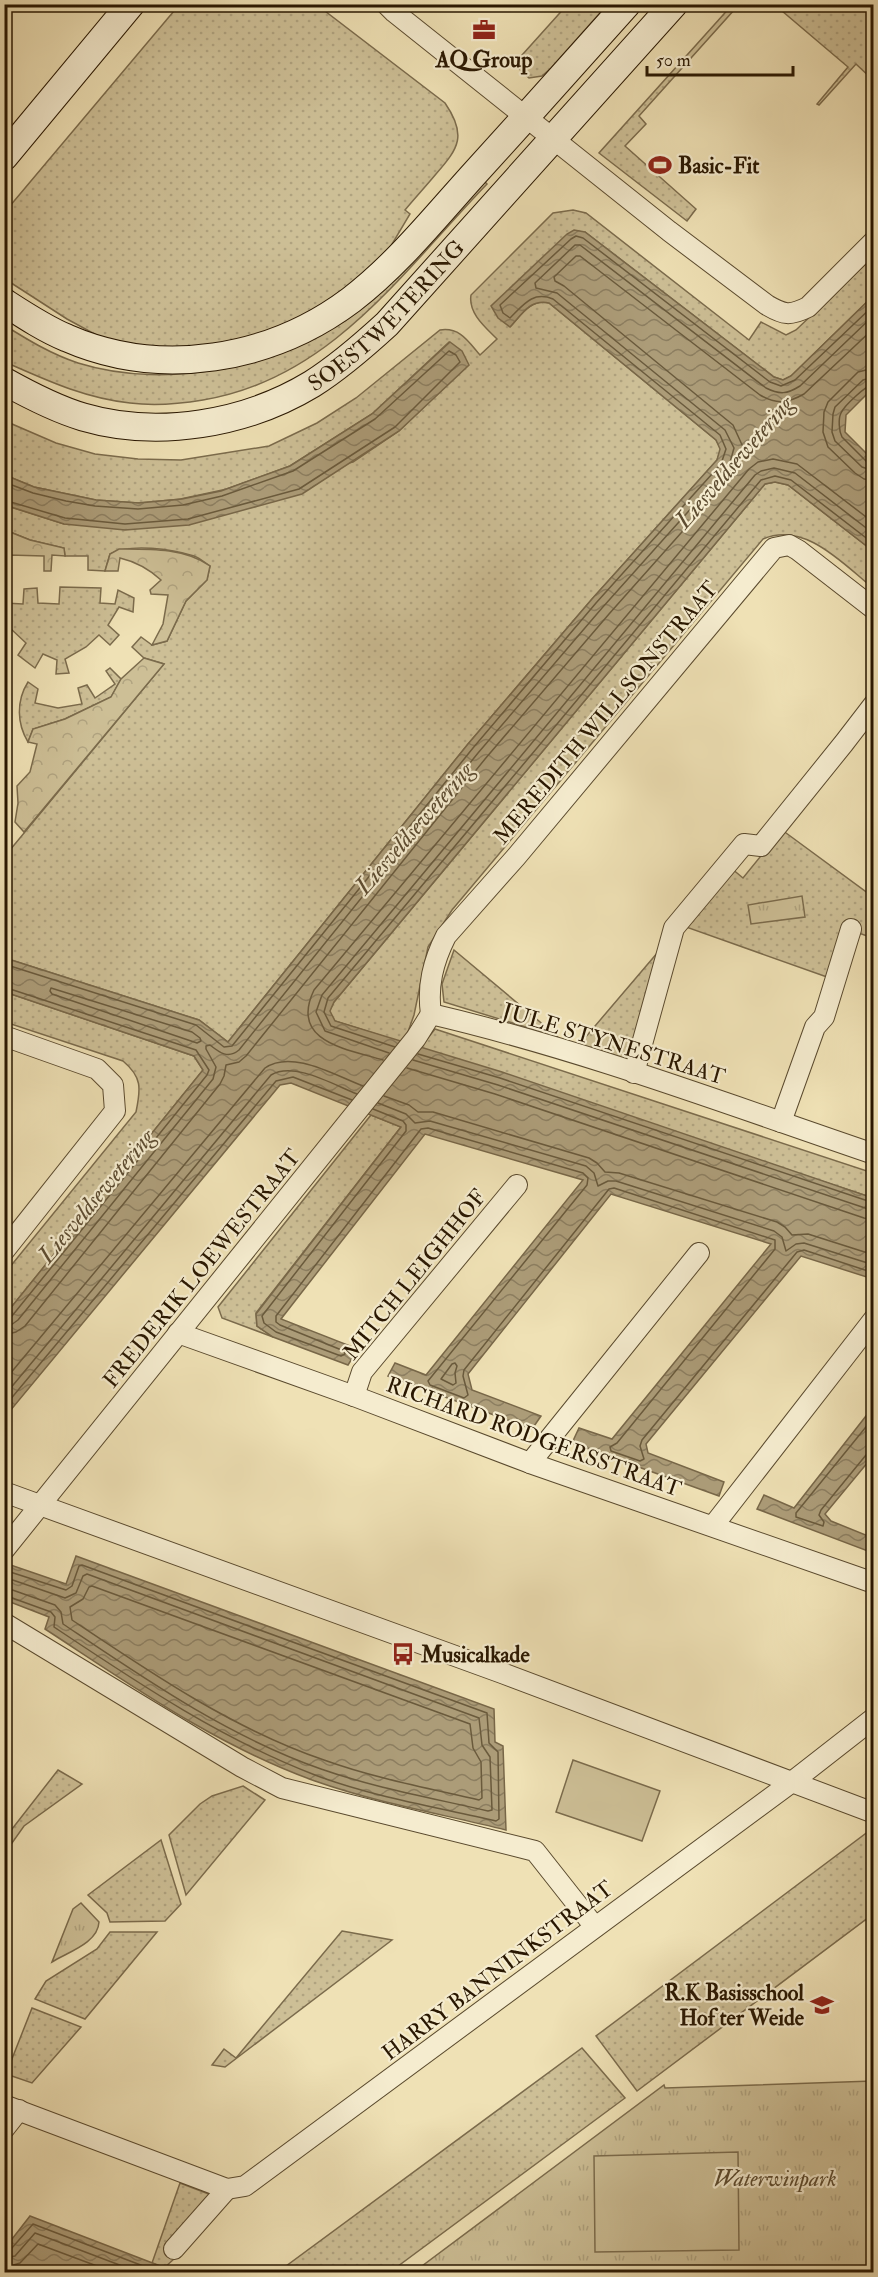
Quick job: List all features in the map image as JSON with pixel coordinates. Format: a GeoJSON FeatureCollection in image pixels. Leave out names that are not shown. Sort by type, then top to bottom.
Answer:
{"type":"FeatureCollection","features":[{"type":"Feature","properties":{"kind":"main road"},"geometry":{"type":"LineString","coordinates":[[4,157],[131,4]]}},
{"type":"Feature","properties":{"kind":"main road","name":"SOESTWETERING"},"geometry":{"type":"LineString","coordinates":[[4,302],[46,328],[90,346],[136,357],[170,361],[206,359],[246,350],[299,333],[351,299],[408,248],[627,4]]}},
{"type":"Feature","properties":{"kind":"main road","name":"SOESTWETERING"},"geometry":{"type":"LineString","coordinates":[[4,381],[47,403],[84,417],[127,425],[174,427],[221,421],[268,405],[311,384],[351,356],[387,324],[674,4]]}},
{"type":"Feature","properties":{"kind":"street"},"geometry":{"type":"LineString","coordinates":[[374,4],[390,8],[669,231],[783,314],[796,313],[808,306],[873,241]]}},
{"type":"Feature","properties":{"kind":"street","name":"MEREDITH WILLSONSTRAAT"},"geometry":{"type":"LineString","coordinates":[[431,1014],[428,992],[439,949],[446,936],[516,857],[774,548],[789,545],[798,550],[873,609]]}},
{"type":"Feature","properties":{"kind":"street"},"geometry":{"type":"LineString","coordinates":[[634,1072],[674,928],[744,844],[761,846],[873,704]]}},
{"type":"Feature","properties":{"kind":"street"},"geometry":{"type":"LineString","coordinates":[[781,1122],[815,1027],[824,1017],[851,929]]}},
{"type":"Feature","properties":{"kind":"street","name":"FREDERIK LOEWESTRAAT"},"geometry":{"type":"LineString","coordinates":[[4,1550],[416,1038],[431,1014]]}},
{"type":"Feature","properties":{"kind":"street","name":"JULE STYNESTRAAT"},"geometry":{"type":"LineString","coordinates":[[431,1014],[634,1072],[873,1154]]}},
{"type":"Feature","properties":{"kind":"street"},"geometry":{"type":"LineString","coordinates":[[4,1036],[97,1069],[113,1085],[115,1111],[4,1251]]}},
{"type":"Feature","properties":{"kind":"street","name":"MITCH LEIGHHOF"},"geometry":{"type":"LineString","coordinates":[[354,1396],[362,1372],[517,1185]]}},
{"type":"Feature","properties":{"kind":"street"},"geometry":{"type":"LineString","coordinates":[[530,1462],[699,1253]]}},
{"type":"Feature","properties":{"kind":"street"},"geometry":{"type":"LineString","coordinates":[[713,1526],[873,1319]]}},
{"type":"Feature","properties":{"kind":"street","name":"RICHARD RODGERSSTRAAT"},"geometry":{"type":"LineString","coordinates":[[178,1333],[530,1462],[873,1583]]}},
{"type":"Feature","properties":{"kind":"street"},"geometry":{"type":"LineString","coordinates":[[4,1492],[502,1673],[873,1813]]}},
{"type":"Feature","properties":{"kind":"street"},"geometry":{"type":"LineString","coordinates":[[4,1623],[242,1767],[282,1788],[535,1851],[595,1927]]}},
{"type":"Feature","properties":{"kind":"street","name":"HARRY BANNINKSTRAAT"},"geometry":{"type":"LineString","coordinates":[[174,2249],[228,2189],[245,2186],[792,1782],[873,1718]]}},
{"type":"Feature","properties":{"kind":"street"},"geometry":{"type":"LineString","coordinates":[[4,2129],[12,2108],[228,2189]]}},
{"type":"Feature","properties":{"kind":"green space"},"geometry":{"type":"Polygon","coordinates":[[[179,5],[317,5],[445,103],[452,114],[458,133],[455,149],[444,165],[405,210],[410,214],[385,256],[325,306],[264,335],[186,349],[139,346],[100,337],[67,319],[5,279],[4,213],[179,5]]]}},
{"type":"Feature","properties":{"kind":"green space"},"geometry":{"type":"Polygon","coordinates":[[[567,5],[607,5],[551,68],[542,76],[529,78],[514,64],[567,5]]]}},
{"type":"Feature","properties":{"kind":"green space"},"geometry":{"type":"Polygon","coordinates":[[[732,5],[750,5],[735,9],[639,116],[646,124],[625,146],[696,209],[687,221],[599,153],[732,5]]]}},
{"type":"Feature","properties":{"kind":"green space"},"geometry":{"type":"Polygon","coordinates":[[[775,5],[873,5],[873,80],[856,64],[819,105],[817,104],[848,67],[775,5]]]}},
{"type":"Feature","properties":{"kind":"green space"},"geometry":{"type":"Polygon","coordinates":[[[481,178],[487,184],[362,317],[327,345],[290,370],[249,388],[185,403],[130,403],[81,393],[5,362],[4,325],[49,351],[78,363],[113,371],[150,375],[187,373],[225,368],[262,359],[330,328],[359,308],[481,178]]]}},
{"type":"Feature","properties":{"kind":"green space"},"geometry":{"type":"Polygon","coordinates":[[[573,210],[586,213],[749,340],[761,322],[786,335],[796,330],[873,257],[873,296],[791,376],[783,380],[774,377],[585,232],[510,327],[531,305],[549,303],[716,440],[721,449],[717,460],[592,599],[468,744],[228,1042],[199,1020],[5,958],[5,856],[164,664],[144,658],[132,647],[141,637],[152,645],[167,641],[186,601],[207,580],[210,566],[185,553],[140,548],[110,554],[105,571],[88,570],[88,556],[65,556],[64,548],[30,540],[5,530],[4,505],[64,524],[179,499],[138,503],[96,500],[34,487],[5,475],[5,421],[56,443],[95,454],[138,459],[181,460],[269,446],[317,423],[356,398],[440,330],[458,333],[480,355],[497,339],[475,314],[471,295],[553,213],[573,210]],[[449,342],[372,414],[290,466],[226,489],[353,462],[399,431],[468,365],[449,342]]]}},
{"type":"Feature","properties":{"kind":"green space"},"geometry":{"type":"Polygon","coordinates":[[[775,482],[788,485],[873,551],[873,588],[836,557],[808,540],[779,535],[763,539],[452,910],[428,947],[414,1015],[404,1043],[335,1021],[329,1012],[334,1002],[765,484],[775,482]]]}},
{"type":"Feature","properties":{"kind":"green space"},"geometry":{"type":"Polygon","coordinates":[[[5,530],[30,540],[64,548],[65,556],[52,555],[51,571],[44,571],[44,556],[9,555],[8,569],[5,569],[5,530]]]}},
{"type":"Feature","properties":{"kind":"green space"},"geometry":{"type":"Polygon","coordinates":[[[119,549],[178,553],[210,566],[207,580],[186,601],[167,641],[152,645],[163,624],[168,595],[151,594],[150,590],[161,580],[142,566],[120,558],[118,571],[105,571],[110,554],[119,549]]]}},
{"type":"Feature","properties":{"kind":"green space"},"geometry":{"type":"Polygon","coordinates":[[[60,587],[101,588],[100,603],[115,604],[118,590],[134,598],[133,612],[119,607],[108,625],[119,635],[110,645],[99,635],[86,647],[65,659],[69,673],[56,674],[57,660],[43,654],[35,668],[18,655],[26,643],[10,628],[5,634],[5,603],[23,604],[24,589],[37,588],[38,603],[59,604],[60,587]]]}},
{"type":"Feature","properties":{"kind":"green space"},"geometry":{"type":"Polygon","coordinates":[[[144,658],[164,664],[24,832],[15,822],[18,803],[17,786],[30,772],[37,744],[28,742],[33,729],[65,719],[111,697],[121,679],[144,658]]]}},
{"type":"Feature","properties":{"kind":"green space"},"geometry":{"type":"Polygon","coordinates":[[[110,668],[121,679],[111,697],[65,719],[33,729],[28,742],[24,735],[19,712],[21,697],[28,682],[38,689],[35,703],[58,708],[82,704],[78,688],[87,685],[95,698],[115,684],[106,671],[110,668]]]}},
{"type":"Feature","properties":{"kind":"green space"},"geometry":{"type":"Polygon","coordinates":[[[782,830],[873,897],[873,938],[844,928],[827,977],[686,927],[731,868],[743,878],[782,830]]]}},
{"type":"Feature","properties":{"kind":"green space"},"geometry":{"type":"Polygon","coordinates":[[[802,896],[805,917],[751,924],[748,905],[802,896]]]}},
{"type":"Feature","properties":{"kind":"green space"},"geometry":{"type":"Polygon","coordinates":[[[664,945],[627,1060],[578,1046],[664,945]]]}},
{"type":"Feature","properties":{"kind":"green space"},"geometry":{"type":"Polygon","coordinates":[[[454,950],[558,1037],[444,1002],[442,984],[454,950]]]}},
{"type":"Feature","properties":{"kind":"green space"},"geometry":{"type":"Polygon","coordinates":[[[5,992],[194,1056],[203,1070],[5,1315],[5,1273],[136,1112],[139,1090],[134,1072],[123,1061],[5,1022],[5,992]]]}},
{"type":"Feature","properties":{"kind":"green space"},"geometry":{"type":"Polygon","coordinates":[[[435,1029],[873,1173],[873,1198],[420,1048],[435,1029]]]}},
{"type":"Feature","properties":{"kind":"green space"},"geometry":{"type":"Polygon","coordinates":[[[371,1115],[401,1127],[256,1313],[257,1326],[273,1337],[222,1318],[218,1307],[371,1115]]]}},
{"type":"Feature","properties":{"kind":"green space"},"geometry":{"type":"Polygon","coordinates":[[[573,1760],[660,1791],[642,1841],[556,1812],[573,1760]]]}},
{"type":"Feature","properties":{"kind":"green space"},"geometry":{"type":"Polygon","coordinates":[[[58,1770],[82,1784],[24,1826],[5,1853],[5,1838],[58,1770]]]}},
{"type":"Feature","properties":{"kind":"green space"},"geometry":{"type":"Polygon","coordinates":[[[243,1786],[265,1800],[186,1895],[169,1835],[200,1804],[212,1796],[243,1786]]]}},
{"type":"Feature","properties":{"kind":"green space"},"geometry":{"type":"Polygon","coordinates":[[[873,1828],[873,1914],[637,2091],[596,2036],[873,1828]]]}},
{"type":"Feature","properties":{"kind":"green space"},"geometry":{"type":"Polygon","coordinates":[[[161,1840],[181,1904],[165,1921],[110,1922],[107,1913],[88,1895],[161,1840]]]}},
{"type":"Feature","properties":{"kind":"green space"},"geometry":{"type":"Polygon","coordinates":[[[81,1903],[99,1922],[97,1929],[88,1941],[52,1962],[73,1909],[81,1903]]]}},
{"type":"Feature","properties":{"kind":"green space"},"geometry":{"type":"Polygon","coordinates":[[[342,1931],[392,1940],[225,2067],[212,2065],[224,2049],[236,2058],[342,1931]]]}},
{"type":"Feature","properties":{"kind":"green space"},"geometry":{"type":"Polygon","coordinates":[[[110,1932],[157,1932],[85,2019],[35,1999],[46,1981],[97,1949],[110,1932]]]}},
{"type":"Feature","properties":{"kind":"green space"},"geometry":{"type":"Polygon","coordinates":[[[32,2008],[81,2027],[32,2083],[6,2074],[32,2008]]]}},
{"type":"Feature","properties":{"kind":"green space"},"geometry":{"type":"Polygon","coordinates":[[[582,2048],[625,2098],[390,2272],[278,2272],[582,2048]]]}},
{"type":"Feature","properties":{"kind":"green space","name":"Waterwinpark"},"geometry":{"type":"Polygon","coordinates":[[[873,2081],[873,2272],[414,2272],[664,2085],[665,2088],[873,2081]]]}},
{"type":"Feature","properties":{"kind":"green space"},"geometry":{"type":"Polygon","coordinates":[[[738,2152],[739,2250],[595,2252],[594,2156],[738,2152]]]}},
{"type":"Feature","properties":{"kind":"green space"},"geometry":{"type":"Polygon","coordinates":[[[180,2183],[214,2196],[184,2230],[193,2242],[164,2268],[152,2263],[180,2183]]]}},
{"type":"Feature","properties":{"kind":"water","name":"Liesveldsewetering"},"geometry":{"type":"Polygon","coordinates":[[[574,230],[585,232],[774,377],[783,380],[791,376],[873,296],[873,388],[846,415],[845,432],[873,460],[873,551],[788,485],[775,482],[765,484],[334,1002],[330,1011],[335,1021],[502,1072],[873,1198],[873,1279],[801,1256],[646,1444],[648,1453],[724,1482],[719,1496],[572,1443],[579,1428],[612,1439],[771,1244],[611,1194],[468,1374],[472,1390],[541,1416],[532,1429],[388,1376],[395,1363],[426,1375],[583,1180],[425,1134],[281,1319],[358,1349],[348,1365],[273,1337],[257,1326],[256,1314],[401,1127],[291,1083],[280,1085],[5,1417],[5,1315],[203,1070],[194,1056],[5,992],[5,958],[199,1020],[228,1042],[468,744],[592,599],[717,460],[720,449],[716,440],[549,303],[531,305],[510,327],[498,318],[491,306],[574,230]]]}},
{"type":"Feature","properties":{"kind":"water"},"geometry":{"type":"Polygon","coordinates":[[[450,342],[462,351],[469,365],[399,431],[302,494],[189,525],[125,530],[64,524],[5,505],[5,475],[34,487],[96,500],[139,503],[182,499],[221,491],[290,466],[372,414],[450,342]]]}},
{"type":"Feature","properties":{"kind":"water"},"geometry":{"type":"Polygon","coordinates":[[[873,1407],[873,1456],[825,1514],[831,1521],[873,1538],[873,1553],[757,1509],[764,1495],[794,1508],[873,1407]]]}},
{"type":"Feature","properties":{"kind":"water"},"geometry":{"type":"Polygon","coordinates":[[[76,1556],[494,1709],[495,1742],[503,1746],[506,1830],[362,1796],[279,1767],[176,1713],[45,1629],[49,1617],[5,1600],[5,1563],[66,1584],[76,1556]]]}},
{"type":"Feature","properties":{"kind":"water"},"geometry":{"type":"Polygon","coordinates":[[[30,2216],[176,2272],[5,2272],[5,2248],[30,2216]]]}},
{"type":"Feature","properties":{"kind":"place","name":"AQ Group"},"geometry":{"type":"Point","coordinates":[484,30]}},
{"type":"Feature","properties":{"kind":"place","name":"Basic-Fit"},"geometry":{"type":"Point","coordinates":[660,165]}},
{"type":"Feature","properties":{"kind":"place","name":"Musicalkade"},"geometry":{"type":"Point","coordinates":[403,1654]}},
{"type":"Feature","properties":{"kind":"place","name":"R.K Basisschool Hof ter Weide"},"geometry":{"type":"Point","coordinates":[822,2005]}}]}
